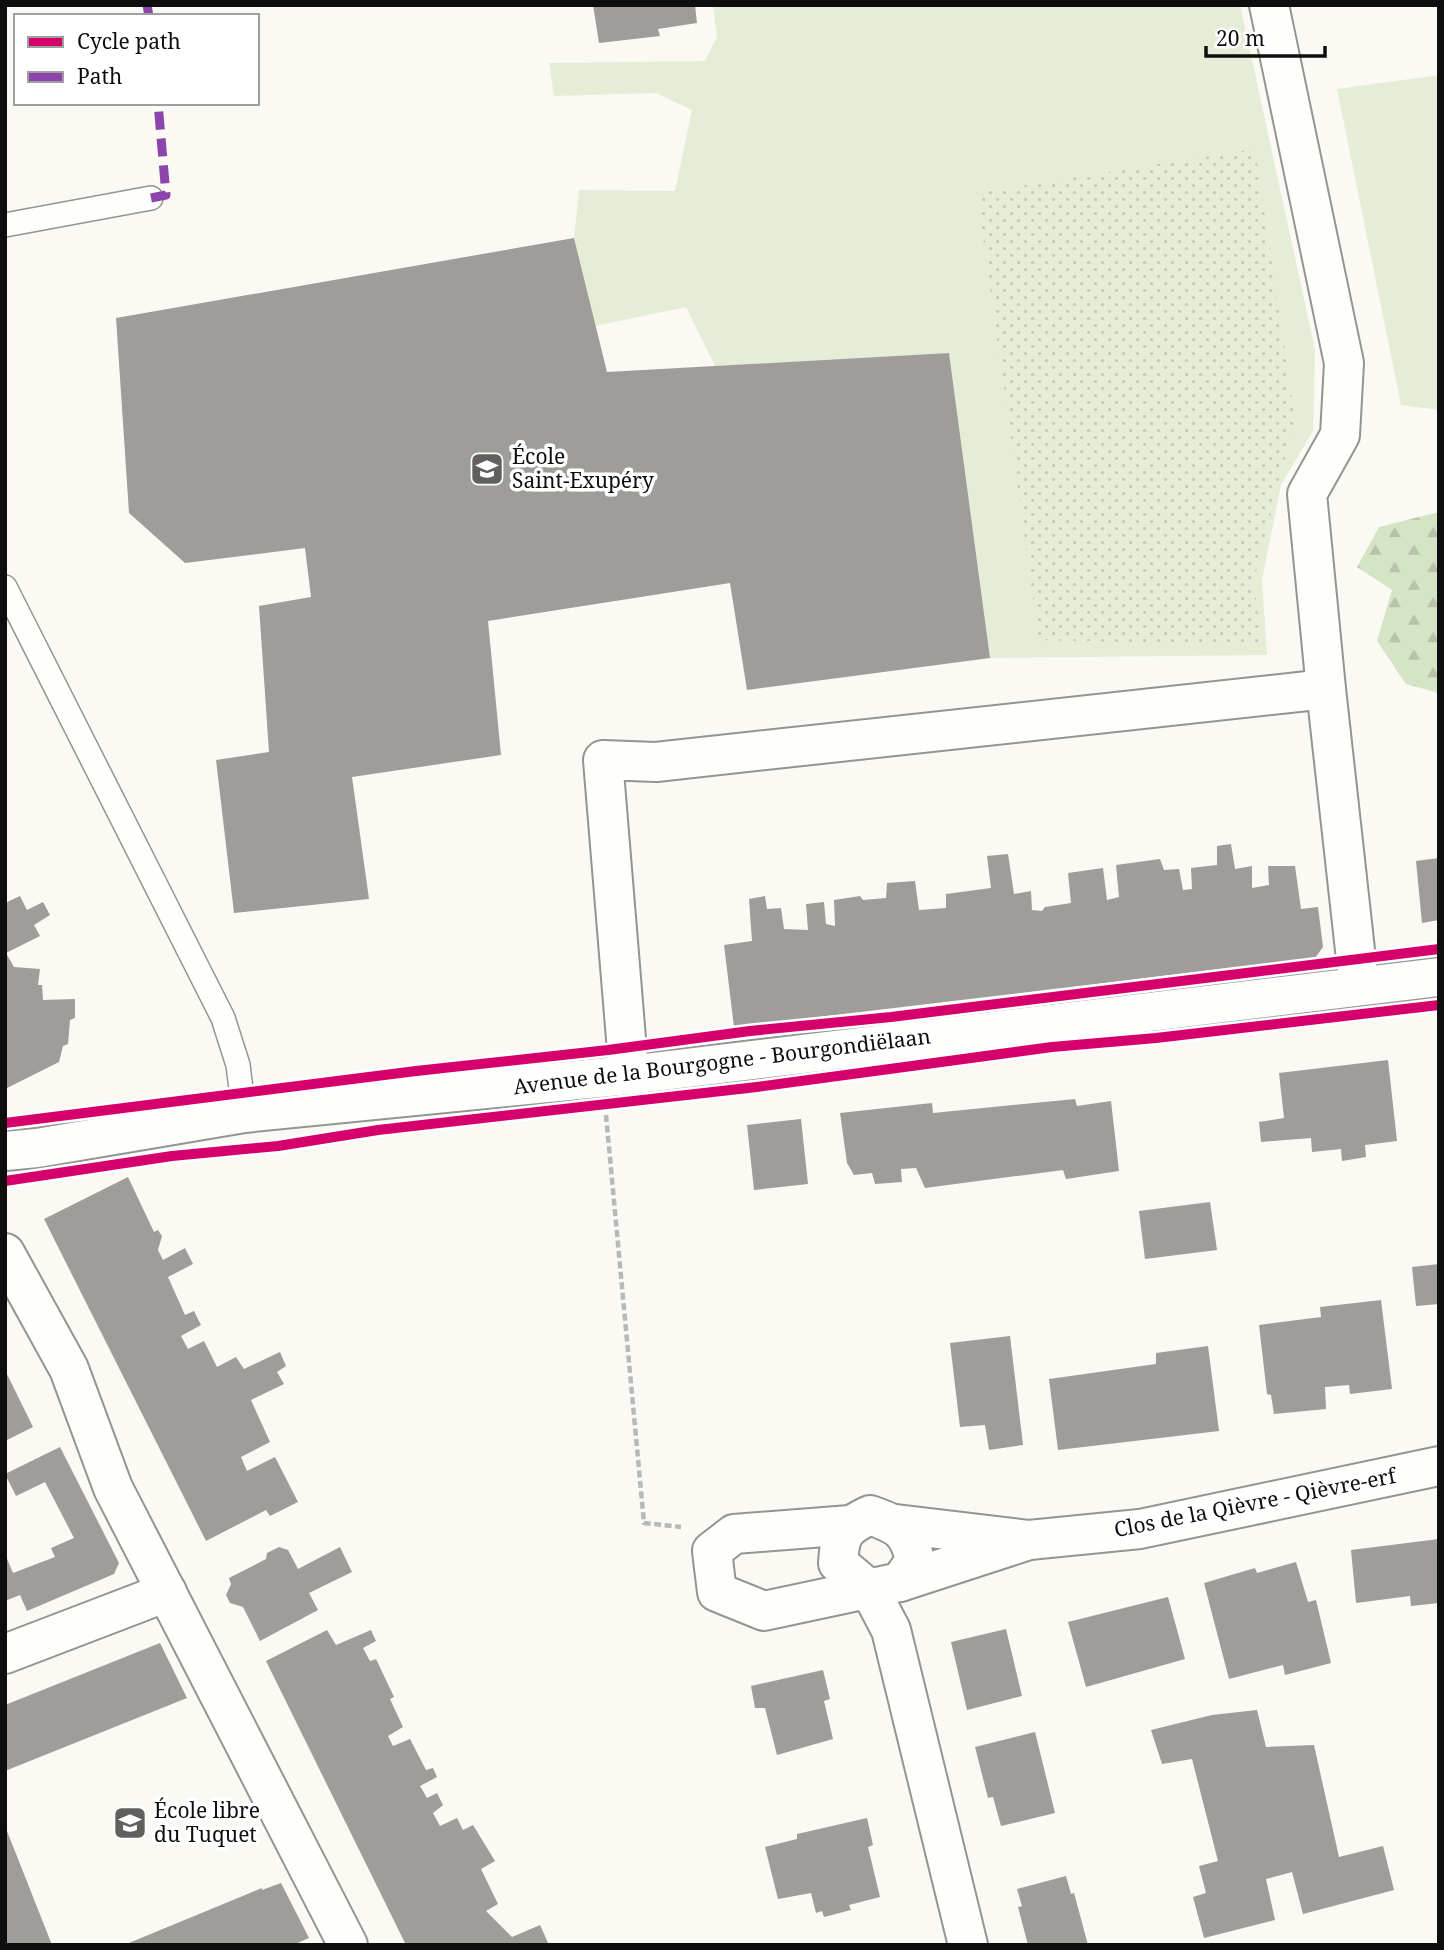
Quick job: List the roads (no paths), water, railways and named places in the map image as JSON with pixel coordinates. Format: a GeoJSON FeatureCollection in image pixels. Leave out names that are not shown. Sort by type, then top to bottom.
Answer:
{"type":"FeatureCollection","features":[{"type":"Feature","properties":{"kind":"street"},"geometry":{"type":"LineString","coordinates":[[1269,5],[1343,363],[1340,435],[1307,494],[1359,986]]}},
{"type":"Feature","properties":{"kind":"street"},"geometry":{"type":"LineString","coordinates":[[612,1095],[603,760],[656,762],[1326,689]]}},
{"type":"Feature","properties":{"kind":"street","name":"Avenue de la Bourgogne - Bourgondiëlaan"},"geometry":{"type":"LineString","coordinates":[[5,1151],[244,1113],[612,1095],[1359,986],[1439,977]]}},
{"type":"Feature","properties":{"kind":"street"},"geometry":{"type":"LineString","coordinates":[[5,1253],[69,1368],[113,1488],[348,1945]]}},
{"type":"Feature","properties":{"kind":"street","name":"Clos de la Qièvre - Qièvre-erf"},"geometry":{"type":"LineString","coordinates":[[1029,1540],[896,1524],[870,1515],[850,1525],[734,1534],[712,1551],[717,1592],[764,1612],[885,1586],[1029,1540],[1140,1529],[1439,1466]]}},
{"type":"Feature","properties":{"kind":"street"},"geometry":{"type":"LineString","coordinates":[[885,1586],[915,1561],[911,1542],[896,1524]]}},
{"type":"Feature","properties":{"kind":"street"},"geometry":{"type":"LineString","coordinates":[[850,1525],[839,1543],[838,1563],[885,1586]]}},
{"type":"Feature","properties":{"kind":"street"},"geometry":{"type":"LineString","coordinates":[[885,1586],[891,1630],[968,1945]]}},
{"type":"Feature","properties":{"kind":"street"},"geometry":{"type":"LineString","coordinates":[[5,1654],[167,1592]]}},
{"type":"Feature","properties":{"kind":"lane"},"geometry":{"type":"LineString","coordinates":[[5,225],[151,198]]}},
{"type":"Feature","properties":{"kind":"lane"},"geometry":{"type":"LineString","coordinates":[[5,587],[223,1018],[238,1065],[244,1113]]}},
{"type":"Feature","properties":{"kind":"place","name":"École Saint-Exupéry"},"geometry":{"type":"Point","coordinates":[487,469]}},
{"type":"Feature","properties":{"kind":"place","name":"École libre du Tuquet"},"geometry":{"type":"Point","coordinates":[130,1823]}}]}
